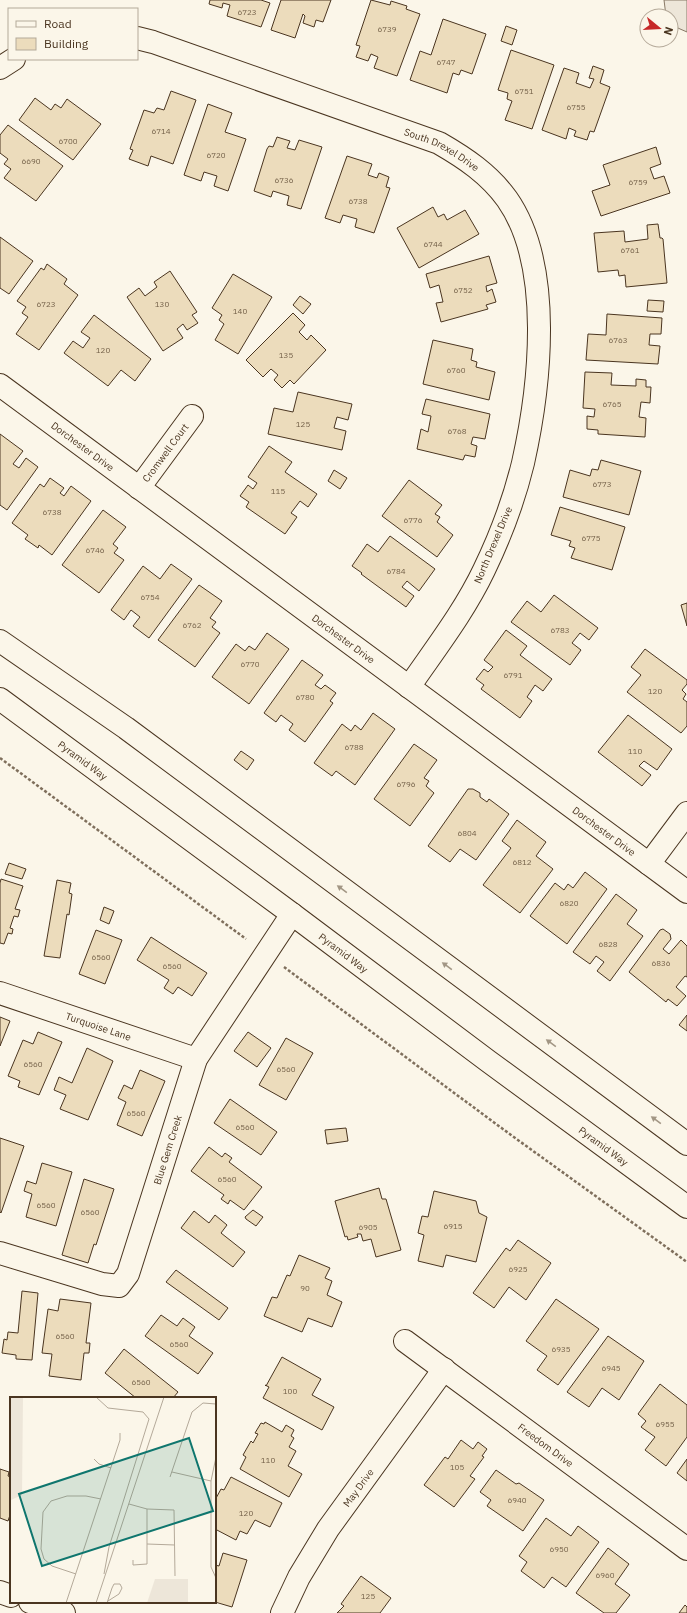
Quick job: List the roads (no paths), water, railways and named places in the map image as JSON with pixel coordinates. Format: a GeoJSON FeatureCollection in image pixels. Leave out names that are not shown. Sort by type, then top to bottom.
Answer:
{"type":"FeatureCollection","features":[{"type":"Feature","properties":{"kind":"street","name":"South Drexel Drive"},"geometry":{"type":"LineString","coordinates":[[138,38],[153,42],[439,143],[465,158],[487,176],[507,200],[525,234],[532,256],[537,295],[538,349],[533,408],[528,433]]}},
{"type":"Feature","properties":{"kind":"street"},"geometry":{"type":"LineString","coordinates":[[0,68],[12,60]]}},
{"type":"Feature","properties":{"kind":"street","name":"Dorchester Drive"},"geometry":{"type":"LineString","coordinates":[[0,385],[687,892]]}},
{"type":"Feature","properties":{"kind":"street","name":"Cromwell Court"},"geometry":{"type":"LineString","coordinates":[[139,488],[192,416]]}},
{"type":"Feature","properties":{"kind":"street","name":"North Drexel Drive"},"geometry":{"type":"LineString","coordinates":[[409,687],[456,621],[484,571],[506,518],[522,464],[528,433]]}},
{"type":"Feature","properties":{"kind":"street"},"geometry":{"type":"LineString","coordinates":[[0,641],[126,728],[687,1144]]}},
{"type":"Feature","properties":{"kind":"street","name":"Pyramid Way"},"geometry":{"type":"LineString","coordinates":[[0,700],[292,914],[488,1061],[687,1207]]}},
{"type":"Feature","properties":{"kind":"street"},"geometry":{"type":"LineString","coordinates":[[649,864],[687,813]]}},
{"type":"Feature","properties":{"kind":"street","name":"Blue Gem Creek"},"geometry":{"type":"LineString","coordinates":[[0,1253],[102,1284],[119,1286],[128,1274],[196,1059],[292,914]]}},
{"type":"Feature","properties":{"kind":"street","name":"Turquoise Lane"},"geometry":{"type":"LineString","coordinates":[[0,993],[196,1059]]}},
{"type":"Feature","properties":{"kind":"street","name":"Freedom Drive"},"geometry":{"type":"LineString","coordinates":[[405,1341],[687,1549]]}},
{"type":"Feature","properties":{"kind":"street","name":"May Drive"},"geometry":{"type":"LineString","coordinates":[[282,1613],[299,1577],[328,1529],[444,1369]]}},
{"type":"Feature","properties":{"kind":"street"},"geometry":{"type":"LineString","coordinates":[[0,1592],[10,1596]]}},
{"type":"Feature","properties":{"kind":"street"},"geometry":{"type":"LineString","coordinates":[[33,1603],[64,1613]]}}]}
